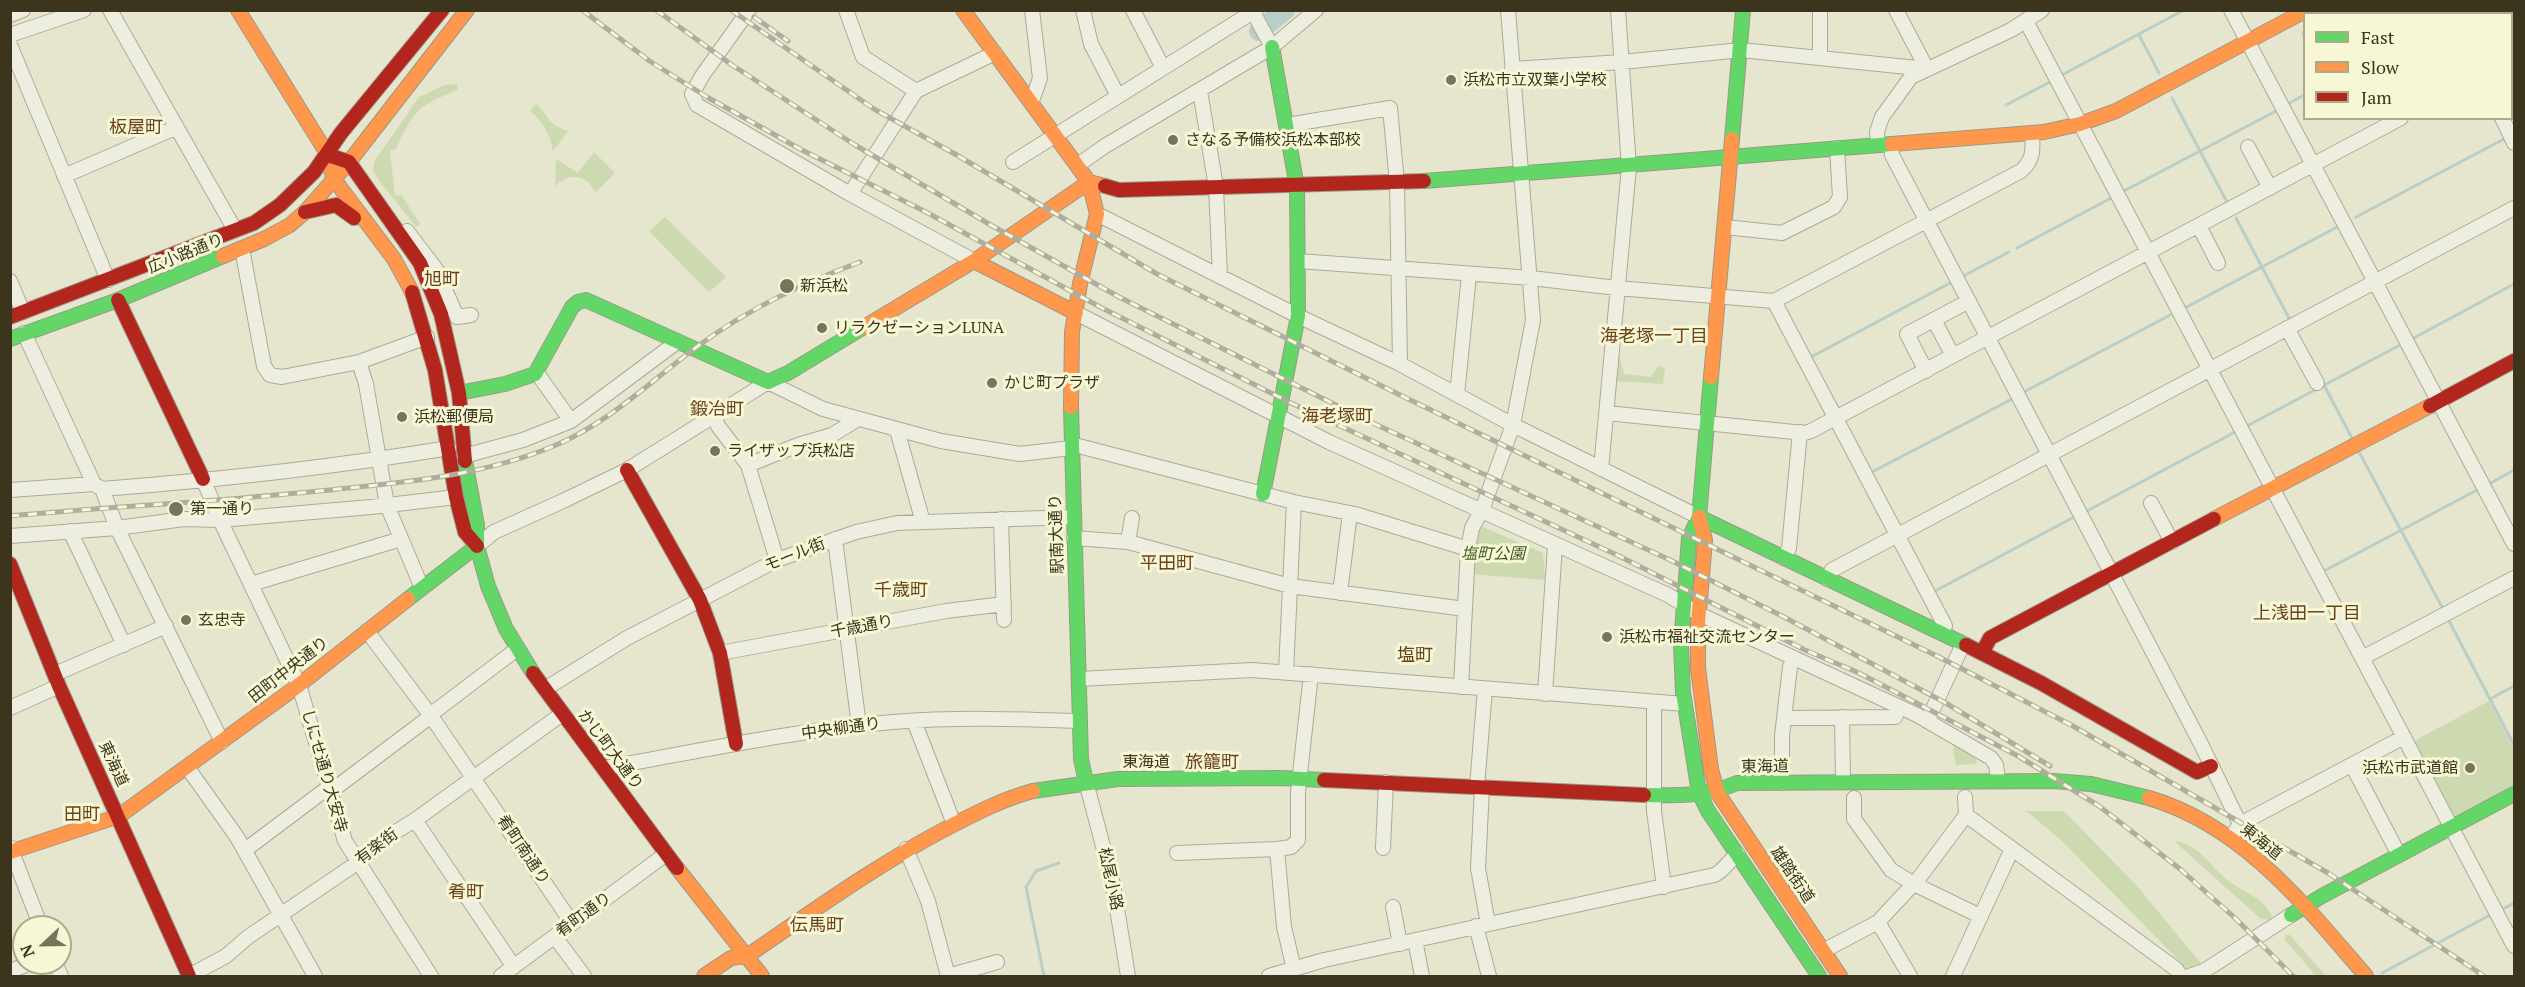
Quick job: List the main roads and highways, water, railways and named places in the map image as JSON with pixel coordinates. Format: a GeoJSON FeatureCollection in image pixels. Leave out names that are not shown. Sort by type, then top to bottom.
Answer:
{"type":"FeatureCollection","features":[{"type":"Feature","properties":{"kind":"main road"},"geometry":{"type":"LineString","coordinates":[[238,10],[332,156],[336,176],[394,259],[411,289]]}},
{"type":"Feature","properties":{"kind":"main road","name":"広小路通り"},"geometry":{"type":"LineString","coordinates":[[17,314],[235,230],[268,215],[285,202],[332,156],[337,140],[442,10]]}},
{"type":"Feature","properties":{"kind":"main road","name":"広小路通り"},"geometry":{"type":"LineString","coordinates":[[10,339],[118,300],[242,249],[273,235],[305,212],[349,162],[467,10]]}},
{"type":"Feature","properties":{"kind":"main road"},"geometry":{"type":"LineString","coordinates":[[963,10],[1032,101],[1089,182],[1119,190],[1397,183],[1629,167],[1731,156],[2032,134],[2080,124],[2128,106],[2303,12]]}},
{"type":"Feature","properties":{"kind":"main road"},"geometry":{"type":"LineString","coordinates":[[1699,793],[1685,704],[1681,657],[1683,603],[1689,538],[1699,517],[1743,10]]}},
{"type":"Feature","properties":{"kind":"main road"},"geometry":{"type":"LineString","coordinates":[[1263,494],[1298,316],[1297,187],[1271,44]]}},
{"type":"Feature","properties":{"kind":"main road"},"geometry":{"type":"LineString","coordinates":[[332,156],[349,162],[420,263],[441,314],[459,393],[453,452]]}},
{"type":"Feature","properties":{"kind":"main road"},"geometry":{"type":"LineString","coordinates":[[336,176],[398,254],[406,270],[427,337],[453,452],[477,525],[477,546]]}},
{"type":"Feature","properties":{"kind":"main road"},"geometry":{"type":"LineString","coordinates":[[459,393],[505,384],[537,373],[572,307],[586,300],[768,382],[788,373],[974,261],[1089,182]]}},
{"type":"Feature","properties":{"kind":"main road","name":"駅南大通り"},"geometry":{"type":"LineString","coordinates":[[1086,782],[1081,759],[1070,368],[1072,332],[1080,284],[1096,214],[1089,182]]}},
{"type":"Feature","properties":{"kind":"main road"},"geometry":{"type":"LineString","coordinates":[[305,212],[327,205],[342,206],[358,221],[392,267],[400,271]]}},
{"type":"Feature","properties":{"kind":"main road"},"geometry":{"type":"LineString","coordinates":[[974,261],[1076,313]]}},
{"type":"Feature","properties":{"kind":"main road"},"geometry":{"type":"LineString","coordinates":[[118,300],[202,478]]}},
{"type":"Feature","properties":{"kind":"main road"},"geometry":{"type":"LineString","coordinates":[[456,315],[444,363],[452,416],[456,497],[465,532],[477,546]]}},
{"type":"Feature","properties":{"kind":"main road"},"geometry":{"type":"LineString","coordinates":[[448,341],[439,359],[453,452]]}},
{"type":"Feature","properties":{"kind":"main road"},"geometry":{"type":"LineString","coordinates":[[1982,653],[1990,638],[2514,361]]}},
{"type":"Feature","properties":{"kind":"main road"},"geometry":{"type":"LineString","coordinates":[[627,470],[700,600],[720,653],[736,744]]}},
{"type":"Feature","properties":{"kind":"main road"},"geometry":{"type":"LineString","coordinates":[[1699,517],[2041,683],[2197,772],[2211,766]]}},
{"type":"Feature","properties":{"kind":"main road"},"geometry":{"type":"LineString","coordinates":[[1699,517],[1706,540],[1699,614],[1699,679],[1711,769],[1717,792]]}},
{"type":"Feature","properties":{"kind":"main road","name":"田町中央通り"},"geometry":{"type":"LineString","coordinates":[[11,850],[119,816],[299,685],[477,546]]}},
{"type":"Feature","properties":{"kind":"main road","name":"かじ町大通り"},"geometry":{"type":"LineString","coordinates":[[477,546],[495,605],[517,649],[562,714],[666,854],[762,976]]}},
{"type":"Feature","properties":{"kind":"main road","name":"東海道"},"geometry":{"type":"LineString","coordinates":[[10,564],[57,680],[189,976]]}},
{"type":"Feature","properties":{"kind":"main road","name":"東海道"},"geometry":{"type":"LineString","coordinates":[[704,976],[731,958],[747,956],[906,849],[954,824],[1024,793],[1118,779],[1299,778],[1655,795],[1717,792],[1733,783],[2063,780],[2117,788],[2178,808],[2231,838],[2275,874],[2366,976]]}},
{"type":"Feature","properties":{"kind":"main road","name":"東海道"},"geometry":{"type":"LineString","coordinates":[[1717,792],[1734,800],[1740,800]]}},
{"type":"Feature","properties":{"kind":"main road","name":"雄踏街道"},"geometry":{"type":"LineString","coordinates":[[1717,792],[1839,976]]}},
{"type":"Feature","properties":{"kind":"main road","name":"雄踏街道"},"geometry":{"type":"LineString","coordinates":[[1699,793],[1819,976]]}},
{"type":"Feature","properties":{"kind":"main road"},"geometry":{"type":"LineString","coordinates":[[2279,902],[2294,919],[2305,907],[2514,794]]}},
{"type":"Feature","properties":{"kind":"main road"},"geometry":{"type":"LineString","coordinates":[[2097,800],[2139,810]]}},
{"type":"Feature","properties":{"kind":"main road"},"geometry":{"type":"LineString","coordinates":[[742,972],[747,956]]}},
{"type":"Feature","properties":{"kind":"waterway"},"geometry":{"type":"LineString","coordinates":[[1259,31],[1285,10]]}},
{"type":"Feature","properties":{"kind":"waterway"},"geometry":{"type":"LineString","coordinates":[[2060,76],[2184,10]]}},
{"type":"Feature","properties":{"kind":"waterway"},"geometry":{"type":"LineString","coordinates":[[2139,35],[2159,73]]}},
{"type":"Feature","properties":{"kind":"waterway"},"geometry":{"type":"LineString","coordinates":[[2006,105],[2052,81]]}},
{"type":"Feature","properties":{"kind":"waterway"},"geometry":{"type":"LineString","coordinates":[[2288,104],[2303,96]]}},
{"type":"Feature","properties":{"kind":"waterway"},"geometry":{"type":"LineString","coordinates":[[2172,98],[2228,204]]}},
{"type":"Feature","properties":{"kind":"waterway"},"geometry":{"type":"LineString","coordinates":[[2122,192],[2278,110]]}},
{"type":"Feature","properties":{"kind":"waterway"},"geometry":{"type":"LineString","coordinates":[[2356,217],[2506,138]]}},
{"type":"Feature","properties":{"kind":"waterway"},"geometry":{"type":"LineString","coordinates":[[2017,248],[2113,197]]}},
{"type":"Feature","properties":{"kind":"waterway"},"geometry":{"type":"LineString","coordinates":[[2236,218],[2290,320]]}},
{"type":"Feature","properties":{"kind":"waterway"},"geometry":{"type":"LineString","coordinates":[[2183,309],[2339,226]]}},
{"type":"Feature","properties":{"kind":"waterway"},"geometry":{"type":"LineString","coordinates":[[1965,275],[2009,252]]}},
{"type":"Feature","properties":{"kind":"waterway"},"geometry":{"type":"LineString","coordinates":[[1811,357],[1952,282]]}},
{"type":"Feature","properties":{"kind":"waterway"},"geometry":{"type":"LineString","coordinates":[[2412,339],[2514,284]]}},
{"type":"Feature","properties":{"kind":"waterway"},"geometry":{"type":"LineString","coordinates":[[2022,393],[2174,313]]}},
{"type":"Feature","properties":{"kind":"waterway"},"geometry":{"type":"LineString","coordinates":[[2245,427],[2402,344]]}},
{"type":"Feature","properties":{"kind":"waterway"},"geometry":{"type":"LineString","coordinates":[[2324,385],[2353,440]]}},
{"type":"Feature","properties":{"kind":"waterway"},"geometry":{"type":"LineString","coordinates":[[1872,472],[2014,398]]}},
{"type":"Feature","properties":{"kind":"waterway"},"geometry":{"type":"LineString","coordinates":[[2085,512],[2237,431]]}},
{"type":"Feature","properties":{"kind":"waterway"},"geometry":{"type":"LineString","coordinates":[[2358,450],[2443,609]]}},
{"type":"Feature","properties":{"kind":"waterway"},"geometry":{"type":"LineString","coordinates":[[2489,484],[2514,470]]}},
{"type":"Feature","properties":{"kind":"waterway"},"geometry":{"type":"LineString","coordinates":[[2322,572],[2479,489]]}},
{"type":"Feature","properties":{"kind":"waterway"},"geometry":{"type":"LineString","coordinates":[[1935,591],[2076,516]]}},
{"type":"Feature","properties":{"kind":"waterway"},"geometry":{"type":"LineString","coordinates":[[2448,619],[2514,745]]}},
{"type":"Feature","properties":{"kind":"waterway"},"geometry":{"type":"LineString","coordinates":[[2490,699],[2514,686]]}},
{"type":"Feature","properties":{"kind":"waterway"},"geometry":{"type":"LineString","coordinates":[[1044,976],[1026,887],[1036,871],[1059,863]]}},
{"type":"Feature","properties":{"kind":"waterway"},"geometry":{"type":"LineString","coordinates":[[2501,910],[2514,903]]}},
{"type":"Feature","properties":{"kind":"waterway"},"geometry":{"type":"LineString","coordinates":[[2382,973],[2492,914]]}},
{"type":"Feature","properties":{"kind":"railway"},"geometry":{"type":"LineString","coordinates":[[582,10],[651,62],[707,97],[802,150],[926,212],[1100,307],[1291,403],[1619,556],[1805,650],[1859,673],[2018,756],[2099,806],[2180,869],[2235,918],[2293,976]]}},
{"type":"Feature","properties":{"kind":"railway"},"geometry":{"type":"LineString","coordinates":[[656,10],[732,65],[855,145],[1119,297],[1364,419],[1668,559],[1784,617],[1944,702],[2050,766]]}},
{"type":"Feature","properties":{"kind":"railway"},"geometry":{"type":"LineString","coordinates":[[731,10],[874,109],[955,154],[1157,274],[1939,657],[2073,726],[2328,873],[2484,976]]}},
{"type":"Feature","properties":{"kind":"railway"},"geometry":{"type":"LineString","coordinates":[[754,17],[788,41]]}},
{"type":"Feature","properties":{"kind":"railway"},"geometry":{"type":"LineString","coordinates":[[10,516],[366,486],[421,480],[504,463],[576,436],[613,413],[698,346],[736,320],[796,288],[860,262]]}},
{"type":"Feature","properties":{"kind":"place","name":"浜松市立双葉小学校"},"geometry":{"type":"Point","coordinates":[1451,80]}},
{"type":"Feature","properties":{"kind":"place","name":"さなる予備校浜松本部校"},"geometry":{"type":"Point","coordinates":[1173,140]}},
{"type":"Feature","properties":{"kind":"place","name":"新浜松"},"geometry":{"type":"Point","coordinates":[787,286]}},
{"type":"Feature","properties":{"kind":"place","name":"リラクゼーションLUNA"},"geometry":{"type":"Point","coordinates":[822,328]}},
{"type":"Feature","properties":{"kind":"place","name":"かじ町プラザ"},"geometry":{"type":"Point","coordinates":[992,383]}},
{"type":"Feature","properties":{"kind":"place","name":"浜松郵便局"},"geometry":{"type":"Point","coordinates":[402,417]}},
{"type":"Feature","properties":{"kind":"place","name":"ライザップ浜松店"},"geometry":{"type":"Point","coordinates":[715,451]}},
{"type":"Feature","properties":{"kind":"place","name":"第一通り"},"geometry":{"type":"Point","coordinates":[176,509]}},
{"type":"Feature","properties":{"kind":"place","name":"玄忠寺"},"geometry":{"type":"Point","coordinates":[186,620]}},
{"type":"Feature","properties":{"kind":"place","name":"浜松市福祉交流センター"},"geometry":{"type":"Point","coordinates":[1607,637]}},
{"type":"Feature","properties":{"kind":"place","name":"浜松市武道館"},"geometry":{"type":"Point","coordinates":[2470,768]}},
{"type":"Feature","properties":{"kind":"district","name":"板屋町"},"geometry":{"type":"Point","coordinates":[136,128]}},
{"type":"Feature","properties":{"kind":"district","name":"旭町"},"geometry":{"type":"Point","coordinates":[442,280]}},
{"type":"Feature","properties":{"kind":"district","name":"海老塚一丁目"},"geometry":{"type":"Point","coordinates":[1654,337]}},
{"type":"Feature","properties":{"kind":"district","name":"鍛冶町"},"geometry":{"type":"Point","coordinates":[717,410]}},
{"type":"Feature","properties":{"kind":"district","name":"海老塚町"},"geometry":{"type":"Point","coordinates":[1337,417]}},
{"type":"Feature","properties":{"kind":"district","name":"平田町"},"geometry":{"type":"Point","coordinates":[1167,564]}},
{"type":"Feature","properties":{"kind":"district","name":"千歳町"},"geometry":{"type":"Point","coordinates":[901,591]}},
{"type":"Feature","properties":{"kind":"district","name":"上浅田一丁目"},"geometry":{"type":"Point","coordinates":[2307,614]}},
{"type":"Feature","properties":{"kind":"district","name":"塩町"},"geometry":{"type":"Point","coordinates":[1415,656]}},
{"type":"Feature","properties":{"kind":"district","name":"旅籠町"},"geometry":{"type":"Point","coordinates":[1212,763]}},
{"type":"Feature","properties":{"kind":"district","name":"田町"},"geometry":{"type":"Point","coordinates":[82,815]}},
{"type":"Feature","properties":{"kind":"district","name":"肴町"},"geometry":{"type":"Point","coordinates":[466,893]}},
{"type":"Feature","properties":{"kind":"district","name":"伝馬町"},"geometry":{"type":"Point","coordinates":[817,926]}},
{"type":"Feature","properties":{"kind":"park label","name":"塩町公園"},"geometry":{"type":"Point","coordinates":[1493,554]}}]}
